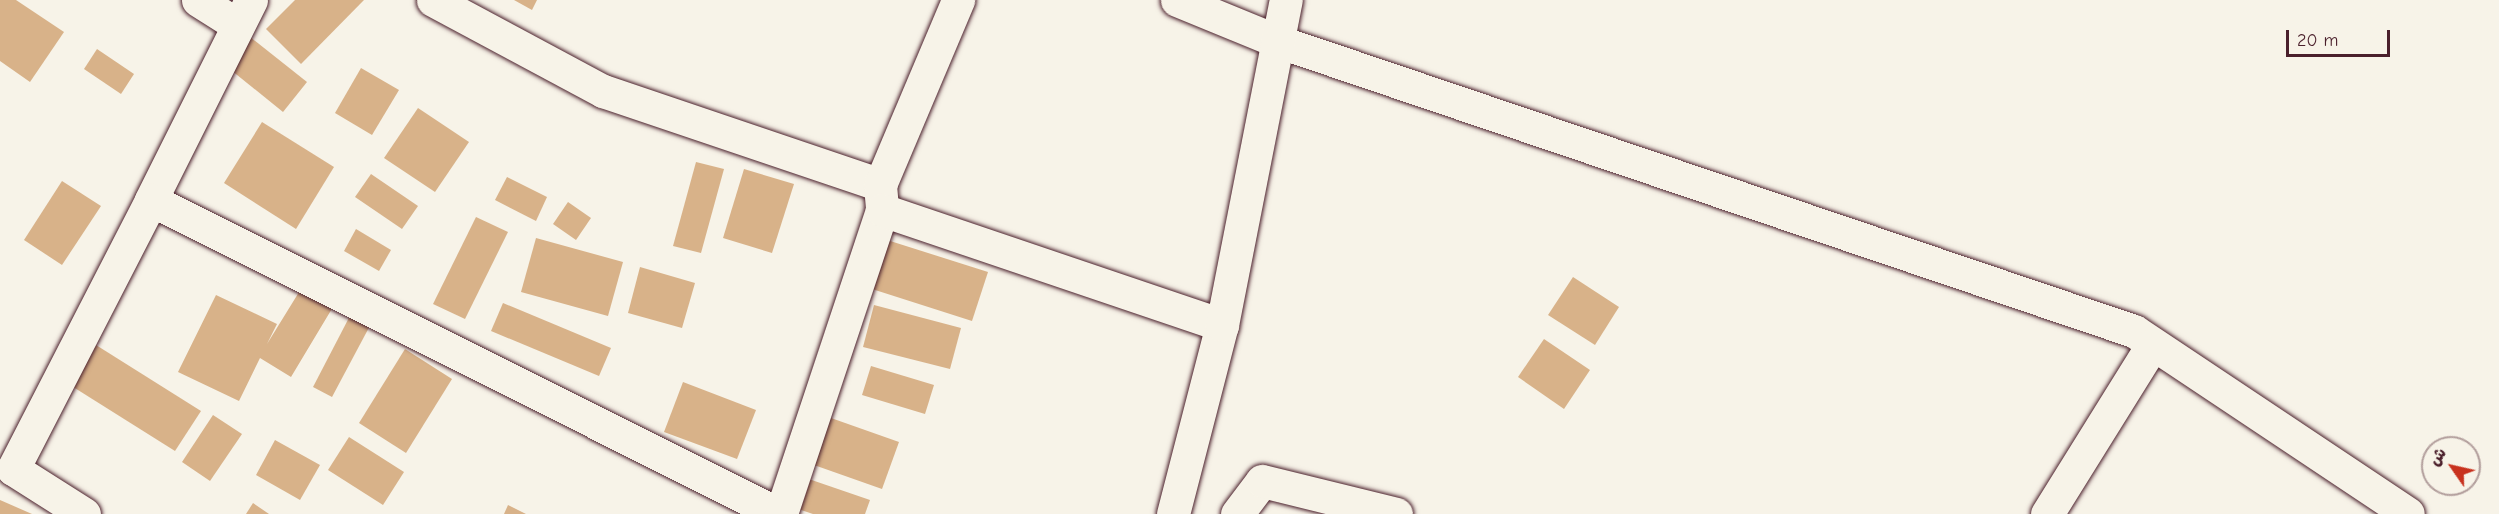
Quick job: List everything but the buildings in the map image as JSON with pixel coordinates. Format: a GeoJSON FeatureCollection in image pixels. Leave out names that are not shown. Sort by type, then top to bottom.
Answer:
{"type":"FeatureCollection","features":[{"type":"Feature","properties":{"kind":"street"},"geometry":{"type":"LineString","coordinates":[[84,514],[7,465],[151,201],[243,12],[198,0]]}},
{"type":"Feature","properties":{"kind":"street"},"geometry":{"type":"LineString","coordinates":[[433,0],[603,91],[1222,325]]}},
{"type":"Feature","properties":{"kind":"street"},"geometry":{"type":"LineString","coordinates":[[151,201],[780,514],[881,198],[958,0]]}},
{"type":"Feature","properties":{"kind":"street"},"geometry":{"type":"LineString","coordinates":[[1177,0],[1277,41],[2134,331],[2408,514]]}},
{"type":"Feature","properties":{"kind":"street"},"geometry":{"type":"LineString","coordinates":[[1173,514],[1222,325],[1286,0]]}},
{"type":"Feature","properties":{"kind":"street"},"geometry":{"type":"LineString","coordinates":[[2047,514],[2153,344]]}},
{"type":"Feature","properties":{"kind":"street"},"geometry":{"type":"LineString","coordinates":[[1237,514],[1262,481],[1396,514]]}}]}
